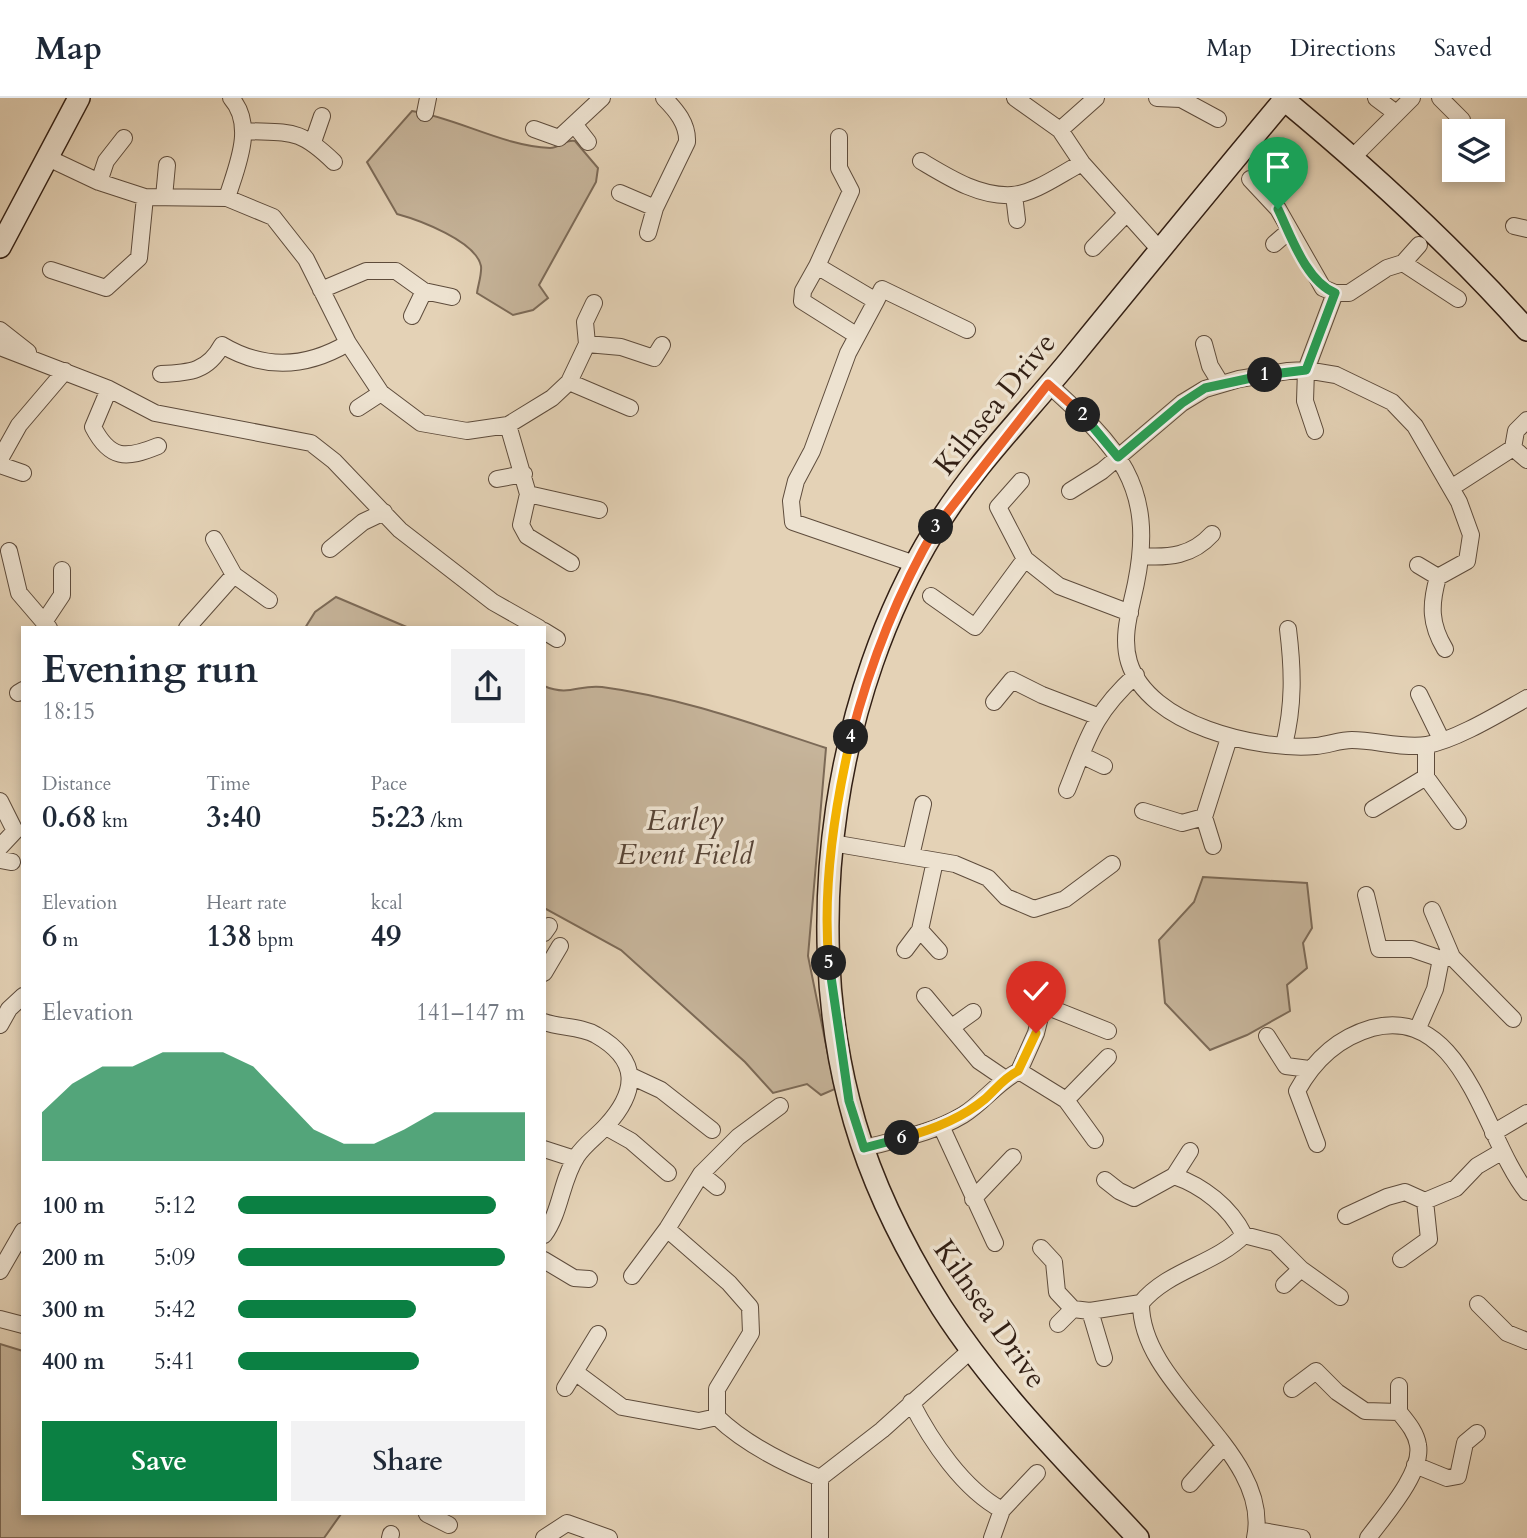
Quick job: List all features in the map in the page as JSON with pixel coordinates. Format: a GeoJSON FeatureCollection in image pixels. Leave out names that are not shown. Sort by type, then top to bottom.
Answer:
{"type":"FeatureCollection","features":[{"type":"Feature","properties":{"kind":"street"},"geometry":{"type":"LineString","coordinates":[[0,247],[79,98]]}},
{"type":"Feature","properties":{"kind":"street"},"geometry":{"type":"LineString","coordinates":[[534,129],[559,138],[602,98]]}},
{"type":"Feature","properties":{"kind":"street"},"geometry":{"type":"LineString","coordinates":[[648,233],[655,208],[687,142],[687,134],[677,111],[664,98]]}},
{"type":"Feature","properties":{"kind":"street"},"geometry":{"type":"LineString","coordinates":[[1015,98],[1060,130],[1082,163],[1160,250]]}},
{"type":"Feature","properties":{"kind":"street"},"geometry":{"type":"LineString","coordinates":[[1060,130],[1096,98]]}},
{"type":"Feature","properties":{"kind":"street"},"geometry":{"type":"LineString","coordinates":[[1157,98],[1181,99],[1218,119]]}},
{"type":"Feature","properties":{"kind":"street"},"geometry":{"type":"LineString","coordinates":[[1376,98],[1396,113]]}},
{"type":"Feature","properties":{"kind":"street"},"geometry":{"type":"LineString","coordinates":[[1351,159],[1412,98]]}},
{"type":"Feature","properties":{"kind":"street"},"geometry":{"type":"LineString","coordinates":[[1440,98],[1461,119]]}},
{"type":"Feature","properties":{"kind":"street"},"geometry":{"type":"LineString","coordinates":[[1283,99],[1490,288],[1527,330]]}},
{"type":"Feature","properties":{"kind":"street","name":"Kilnsea Drive"},"geometry":{"type":"LineString","coordinates":[[1139,1538],[1026,1418],[971,1350],[941,1306],[893,1218],[864,1148],[849,1101],[833,997],[827,911],[832,843],[860,702],[883,637],[915,564],[962,490],[1283,99]]}},
{"type":"Feature","properties":{"kind":"street"},"geometry":{"type":"LineString","coordinates":[[227,198],[244,131],[238,100]]}},
{"type":"Feature","properties":{"kind":"street"},"geometry":{"type":"LineString","coordinates":[[313,142],[322,116]]}},
{"type":"Feature","properties":{"kind":"street"},"geometry":{"type":"LineString","coordinates":[[574,124],[588,142]]}},
{"type":"Feature","properties":{"kind":"street"},"geometry":{"type":"LineString","coordinates":[[244,131],[298,133],[313,142],[334,162]]}},
{"type":"Feature","properties":{"kind":"street"},"geometry":{"type":"LineString","coordinates":[[839,137],[839,168],[851,191],[803,291],[804,304],[856,335]]}},
{"type":"Feature","properties":{"kind":"street"},"geometry":{"type":"LineString","coordinates":[[99,182],[106,161],[124,138]]}},
{"type":"Feature","properties":{"kind":"street"},"geometry":{"type":"LineString","coordinates":[[46,158],[99,182],[145,197],[227,198],[273,217],[306,259],[348,343],[381,393],[421,423],[467,431],[508,425],[552,398],[569,382],[587,344],[585,322],[594,303]]}},
{"type":"Feature","properties":{"kind":"street"},"geometry":{"type":"LineString","coordinates":[[921,161],[958,183],[987,192],[1014,195],[1082,163]]}},
{"type":"Feature","properties":{"kind":"street"},"geometry":{"type":"LineString","coordinates":[[164,197],[167,165]]}},
{"type":"Feature","properties":{"kind":"street"},"geometry":{"type":"LineString","coordinates":[[1250,179],[1278,209],[1323,288],[1335,293],[1349,293],[1387,268],[1403,263],[1419,245]]}},
{"type":"Feature","properties":{"kind":"street"},"geometry":{"type":"LineString","coordinates":[[620,193],[655,208]]}},
{"type":"Feature","properties":{"kind":"street"},"geometry":{"type":"LineString","coordinates":[[1014,195],[1017,220]]}},
{"type":"Feature","properties":{"kind":"street"},"geometry":{"type":"LineString","coordinates":[[51,270],[109,296],[139,258],[145,197]]}},
{"type":"Feature","properties":{"kind":"street"},"geometry":{"type":"LineString","coordinates":[[1093,248],[1126,214]]}},
{"type":"Feature","properties":{"kind":"street"},"geometry":{"type":"LineString","coordinates":[[1274,244],[1289,231]]}},
{"type":"Feature","properties":{"kind":"street"},"geometry":{"type":"LineString","coordinates":[[1403,263],[1458,299]]}},
{"type":"Feature","properties":{"kind":"street"},"geometry":{"type":"LineString","coordinates":[[817,266],[876,301]]}},
{"type":"Feature","properties":{"kind":"street"},"geometry":{"type":"LineString","coordinates":[[321,290],[366,271],[396,271],[424,291],[452,297]]}},
{"type":"Feature","properties":{"kind":"street"},"geometry":{"type":"LineString","coordinates":[[915,564],[793,522],[791,500],[796,481],[811,451],[856,335],[882,289],[967,330]]}},
{"type":"Feature","properties":{"kind":"street"},"geometry":{"type":"LineString","coordinates":[[412,316],[424,291]]}},
{"type":"Feature","properties":{"kind":"street"},"geometry":{"type":"LineString","coordinates":[[1315,431],[1305,401],[1306,370],[1335,293]]}},
{"type":"Feature","properties":{"kind":"street"},"geometry":{"type":"LineString","coordinates":[[0,330],[33,358]]}},
{"type":"Feature","properties":{"kind":"street"},"geometry":{"type":"LineString","coordinates":[[161,374],[193,371],[214,360],[221,338],[242,356],[304,363],[327,356],[348,343]]}},
{"type":"Feature","properties":{"kind":"street"},"geometry":{"type":"LineString","coordinates":[[587,344],[621,347],[654,358],[662,345]]}},
{"type":"Feature","properties":{"kind":"street"},"geometry":{"type":"LineString","coordinates":[[1204,344],[1210,366],[1221,384]]}},
{"type":"Feature","properties":{"kind":"street"},"geometry":{"type":"LineString","coordinates":[[0,347],[109,389],[155,413],[311,443],[334,461],[389,518],[493,602],[535,626]]}},
{"type":"Feature","properties":{"kind":"street"},"geometry":{"type":"LineString","coordinates":[[1070,491],[1205,388],[1306,370],[1336,375],[1392,402],[1415,426],[1451,488],[1471,535],[1467,561],[1438,577],[1431,602],[1434,631],[1445,649]]}},
{"type":"Feature","properties":{"kind":"street"},"geometry":{"type":"LineString","coordinates":[[0,459],[19,425],[65,371]]}},
{"type":"Feature","properties":{"kind":"street"},"geometry":{"type":"LineString","coordinates":[[569,382],[631,408]]}},
{"type":"Feature","properties":{"kind":"street"},"geometry":{"type":"LineString","coordinates":[[1048,384],[1091,423],[1118,457],[1132,481],[1141,510],[1141,556],[1126,636],[1129,662],[1136,675],[1173,713],[1192,725],[1229,738],[1284,745],[1315,746],[1350,740],[1434,742],[1481,723],[1527,698]]}},
{"type":"Feature","properties":{"kind":"street"},"geometry":{"type":"LineString","coordinates":[[109,389],[93,427],[100,441],[115,454],[135,456],[158,446]]}},
{"type":"Feature","properties":{"kind":"street"},"geometry":{"type":"LineString","coordinates":[[358,408],[381,393]]}},
{"type":"Feature","properties":{"kind":"street"},"geometry":{"type":"LineString","coordinates":[[1451,488],[1513,448],[1516,431],[1527,420]]}},
{"type":"Feature","properties":{"kind":"street"},"geometry":{"type":"LineString","coordinates":[[508,425],[528,494],[521,525],[527,536],[571,564]]}},
{"type":"Feature","properties":{"kind":"street"},"geometry":{"type":"LineString","coordinates":[[1513,448],[1527,460]]}},
{"type":"Feature","properties":{"kind":"street"},"geometry":{"type":"LineString","coordinates":[[0,465],[23,473]]}},
{"type":"Feature","properties":{"kind":"street"},"geometry":{"type":"LineString","coordinates":[[498,479],[524,474]]}},
{"type":"Feature","properties":{"kind":"street"},"geometry":{"type":"LineString","coordinates":[[1021,481],[998,507],[1025,559],[1059,586],[1130,613]]}},
{"type":"Feature","properties":{"kind":"street"},"geometry":{"type":"LineString","coordinates":[[528,494],[599,510]]}},
{"type":"Feature","properties":{"kind":"street"},"geometry":{"type":"LineString","coordinates":[[330,550],[363,522],[389,518]]}},
{"type":"Feature","properties":{"kind":"street"},"geometry":{"type":"LineString","coordinates":[[1141,556],[1173,558],[1205,542],[1212,534]]}},
{"type":"Feature","properties":{"kind":"street"},"geometry":{"type":"LineString","coordinates":[[214,538],[234,575],[269,600]]}},
{"type":"Feature","properties":{"kind":"street"},"geometry":{"type":"LineString","coordinates":[[9,551],[19,593],[47,625],[62,595],[62,570]]}},
{"type":"Feature","properties":{"kind":"street"},"geometry":{"type":"LineString","coordinates":[[931,596],[975,627],[1025,559]]}},
{"type":"Feature","properties":{"kind":"street"},"geometry":{"type":"LineString","coordinates":[[1418,565],[1438,577]]}},
{"type":"Feature","properties":{"kind":"street"},"geometry":{"type":"LineString","coordinates":[[189,626],[234,575]]}},
{"type":"Feature","properties":{"kind":"street"},"geometry":{"type":"LineString","coordinates":[[1284,745],[1292,712],[1294,681],[1288,629]]}},
{"type":"Feature","properties":{"kind":"street"},"geometry":{"type":"LineString","coordinates":[[994,702],[1006,674],[1042,695],[1097,716]]}},
{"type":"Feature","properties":{"kind":"street"},"geometry":{"type":"LineString","coordinates":[[1067,790],[1097,716],[1110,699],[1136,675]]}},
{"type":"Feature","properties":{"kind":"street"},"geometry":{"type":"LineString","coordinates":[[1373,808],[1426,777],[1434,742],[1419,694]]}},
{"type":"Feature","properties":{"kind":"street"},"geometry":{"type":"LineString","coordinates":[[1213,846],[1204,817],[1229,738]]}},
{"type":"Feature","properties":{"kind":"street"},"geometry":{"type":"LineString","coordinates":[[1081,755],[1104,766]]}},
{"type":"Feature","properties":{"kind":"street"},"geometry":{"type":"LineString","coordinates":[[1426,777],[1458,821]]}},
{"type":"Feature","properties":{"kind":"street"},"geometry":{"type":"LineString","coordinates":[[0,801],[15,831],[0,847]]}},
{"type":"Feature","properties":{"kind":"street"},"geometry":{"type":"LineString","coordinates":[[911,856],[923,804]]}},
{"type":"Feature","properties":{"kind":"street"},"geometry":{"type":"LineString","coordinates":[[1143,811],[1182,822],[1204,817]]}},
{"type":"Feature","properties":{"kind":"street"},"geometry":{"type":"LineString","coordinates":[[832,843],[955,864],[988,878],[1006,897],[1034,909],[1065,899],[1112,864]]}},
{"type":"Feature","properties":{"kind":"street"},"geometry":{"type":"LineString","coordinates":[[905,950],[920,930],[935,861]]}},
{"type":"Feature","properties":{"kind":"street"},"geometry":{"type":"LineString","coordinates":[[1366,895],[1379,949],[1451,953]]}},
{"type":"Feature","properties":{"kind":"street"},"geometry":{"type":"LineString","coordinates":[[1432,910],[1451,953],[1513,1019]]}},
{"type":"Feature","properties":{"kind":"street"},"geometry":{"type":"LineString","coordinates":[[920,930],[939,951]]}},
{"type":"Feature","properties":{"kind":"street"},"geometry":{"type":"LineString","coordinates":[[546,970],[560,946]]}},
{"type":"Feature","properties":{"kind":"street"},"geometry":{"type":"LineString","coordinates":[[1417,1030],[1451,953]]}},
{"type":"Feature","properties":{"kind":"street"},"geometry":{"type":"LineString","coordinates":[[925,996],[979,1061],[1066,1100],[1095,1140]]}},
{"type":"Feature","properties":{"kind":"street"},"geometry":{"type":"LineString","coordinates":[[0,1026],[4,1007],[21,997]]}},
{"type":"Feature","properties":{"kind":"street"},"geometry":{"type":"LineString","coordinates":[[864,1148],[941,1126],[986,1098],[1011,1075],[1036,1033],[1036,1000],[1108,1031]]}},
{"type":"Feature","properties":{"kind":"street"},"geometry":{"type":"LineString","coordinates":[[951,1027],[974,1012]]}},
{"type":"Feature","properties":{"kind":"street"},"geometry":{"type":"LineString","coordinates":[[546,1023],[595,1034],[628,1062],[631,1076],[625,1099],[606,1127],[589,1140],[575,1159],[553,1223],[546,1232]]}},
{"type":"Feature","properties":{"kind":"street"},"geometry":{"type":"LineString","coordinates":[[1317,1144],[1297,1091],[1309,1069],[1335,1045],[1356,1032],[1398,1025],[1417,1030],[1450,1054],[1467,1077],[1501,1152],[1527,1192]]}},
{"type":"Feature","properties":{"kind":"street"},"geometry":{"type":"LineString","coordinates":[[1267,1036],[1286,1066],[1309,1069]]}},
{"type":"Feature","properties":{"kind":"street"},"geometry":{"type":"LineString","coordinates":[[1066,1100],[1108,1057]]}},
{"type":"Feature","properties":{"kind":"street"},"geometry":{"type":"LineString","coordinates":[[631,1076],[661,1090],[712,1129]]}},
{"type":"Feature","properties":{"kind":"street"},"geometry":{"type":"LineString","coordinates":[[632,1276],[667,1229],[701,1174],[738,1137],[780,1106]]}},
{"type":"Feature","properties":{"kind":"street"},"geometry":{"type":"LineString","coordinates":[[1493,1133],[1527,1113]]}},
{"type":"Feature","properties":{"kind":"street"},"geometry":{"type":"LineString","coordinates":[[941,1126],[995,1243]]}},
{"type":"Feature","properties":{"kind":"street"},"geometry":{"type":"LineString","coordinates":[[606,1127],[631,1141],[668,1173]]}},
{"type":"Feature","properties":{"kind":"street"},"geometry":{"type":"LineString","coordinates":[[546,1150],[575,1159]]}},
{"type":"Feature","properties":{"kind":"street"},"geometry":{"type":"LineString","coordinates":[[1105,1180],[1134,1198],[1174,1176],[1190,1151]]}},
{"type":"Feature","properties":{"kind":"street"},"geometry":{"type":"LineString","coordinates":[[1346,1216],[1387,1196],[1405,1192],[1425,1200],[1456,1188],[1477,1166],[1501,1152]]}},
{"type":"Feature","properties":{"kind":"street"},"geometry":{"type":"LineString","coordinates":[[974,1199],[1013,1157]]}},
{"type":"Feature","properties":{"kind":"street"},"geometry":{"type":"LineString","coordinates":[[701,1174],[717,1187]]}},
{"type":"Feature","properties":{"kind":"street"},"geometry":{"type":"LineString","coordinates":[[1174,1176],[1193,1183],[1209,1194],[1226,1209],[1244,1235],[1275,1243],[1301,1269],[1340,1297]]}},
{"type":"Feature","properties":{"kind":"street"},"geometry":{"type":"LineString","coordinates":[[1401,1259],[1429,1239],[1425,1200]]}},
{"type":"Feature","properties":{"kind":"street"},"geometry":{"type":"LineString","coordinates":[[667,1229],[729,1283],[750,1307],[751,1333],[736,1363],[717,1389],[717,1417],[730,1430],[786,1464],[820,1478]]}},
{"type":"Feature","properties":{"kind":"street"},"geometry":{"type":"LineString","coordinates":[[0,1271],[21,1234]]}},
{"type":"Feature","properties":{"kind":"street"},"geometry":{"type":"LineString","coordinates":[[1041,1248],[1054,1262],[1057,1292],[1073,1309],[1090,1311],[1141,1303],[1167,1280],[1228,1251],[1244,1235]]}},
{"type":"Feature","properties":{"kind":"street"},"geometry":{"type":"LineString","coordinates":[[546,1261],[574,1278],[589,1279]]}},
{"type":"Feature","properties":{"kind":"street"},"geometry":{"type":"LineString","coordinates":[[1284,1285],[1301,1269]]}},
{"type":"Feature","properties":{"kind":"street"},"geometry":{"type":"LineString","coordinates":[[1141,1303],[1141,1316],[1154,1350],[1245,1477],[1256,1512],[1256,1534],[1301,1538]]}},
{"type":"Feature","properties":{"kind":"street"},"geometry":{"type":"LineString","coordinates":[[1478,1304],[1507,1333],[1527,1341]]}},
{"type":"Feature","properties":{"kind":"street"},"geometry":{"type":"LineString","coordinates":[[1058,1324],[1073,1309]]}},
{"type":"Feature","properties":{"kind":"street"},"geometry":{"type":"LineString","coordinates":[[1090,1311],[1104,1358]]}},
{"type":"Feature","properties":{"kind":"street"},"geometry":{"type":"LineString","coordinates":[[0,1319],[21,1324]]}},
{"type":"Feature","properties":{"kind":"street"},"geometry":{"type":"LineString","coordinates":[[565,1388],[598,1334]]}},
{"type":"Feature","properties":{"kind":"street"},"geometry":{"type":"LineString","coordinates":[[820,1478],[882,1430],[971,1350]]}},
{"type":"Feature","properties":{"kind":"street"},"geometry":{"type":"LineString","coordinates":[[1292,1389],[1316,1371],[1337,1392],[1365,1411],[1399,1412]]}},
{"type":"Feature","properties":{"kind":"street"},"geometry":{"type":"LineString","coordinates":[[575,1372],[622,1407],[699,1421],[717,1417]]}},
{"type":"Feature","properties":{"kind":"street"},"geometry":{"type":"LineString","coordinates":[[1368,1538],[1404,1489],[1415,1465],[1419,1447],[1412,1427],[1399,1412],[1399,1386]]}},
{"type":"Feature","properties":{"kind":"street"},"geometry":{"type":"LineString","coordinates":[[911,1402],[923,1424],[961,1475],[982,1499],[1002,1510]]}},
{"type":"Feature","properties":{"kind":"street"},"geometry":{"type":"LineString","coordinates":[[1415,1465],[1447,1478],[1458,1476],[1465,1443],[1478,1433]]}},
{"type":"Feature","properties":{"kind":"street"},"geometry":{"type":"LineString","coordinates":[[1190,1484],[1223,1447]]}},
{"type":"Feature","properties":{"kind":"street"},"geometry":{"type":"LineString","coordinates":[[992,1538],[1002,1510],[1037,1473]]}},
{"type":"Feature","properties":{"kind":"street"},"geometry":{"type":"LineString","coordinates":[[820,1478],[820,1538]]}},
{"type":"Feature","properties":{"kind":"street"},"geometry":{"type":"LineString","coordinates":[[429,1515],[449,1525]]}},
{"type":"Feature","properties":{"kind":"street"},"geometry":{"type":"LineString","coordinates":[[544,1538],[567,1523],[609,1538]]}},
{"type":"Feature","properties":{"kind":"green space"},"geometry":{"type":"Polygon","coordinates":[[[412,111],[532,146],[554,148],[568,141],[575,141],[598,168],[596,182],[539,285],[548,298],[533,310],[513,315],[477,293],[481,266],[469,248],[445,233],[397,214],[367,162],[412,111]]]}},
{"type":"Feature","properties":{"kind":"green space"},"geometry":{"type":"Polygon","coordinates":[[[336,597],[404,626],[306,626],[315,612],[336,597]]]}},
{"type":"Feature","properties":{"kind":"green space","name":"Earley Event Field"},"geometry":{"type":"Polygon","coordinates":[[[546,687],[561,690],[602,687],[659,697],[716,712],[826,748],[808,956],[835,1089],[821,1095],[807,1084],[773,1093],[745,1062],[621,950],[546,909],[546,687]]]}},
{"type":"Feature","properties":{"kind":"green space"},"geometry":{"type":"Polygon","coordinates":[[[1203,877],[1307,883],[1312,928],[1303,943],[1307,968],[1287,985],[1290,1011],[1247,1035],[1210,1050],[1165,1003],[1159,940],[1194,902],[1203,877]]]}},
{"type":"Feature","properties":{"kind":"green space"},"geometry":{"type":"Polygon","coordinates":[[[0,1344],[21,1350],[21,1515],[340,1515],[324,1538],[0,1538],[0,1344]]]}},
{"type":"Feature","properties":{"kind":"route"},"geometry":{"type":"LineString","coordinates":[[1036,1033],[1018,1071],[1004,1078],[986,1098],[963,1114],[919,1134],[864,1148],[849,1101],[839,1048],[828,952],[827,911],[837,808],[860,702],[883,637],[915,564],[936,527],[962,490],[1048,384],[1091,423],[1118,457],[1182,403],[1205,388],[1240,379],[1306,370],[1335,293],[1323,288],[1310,269],[1278,209]]}}]}
